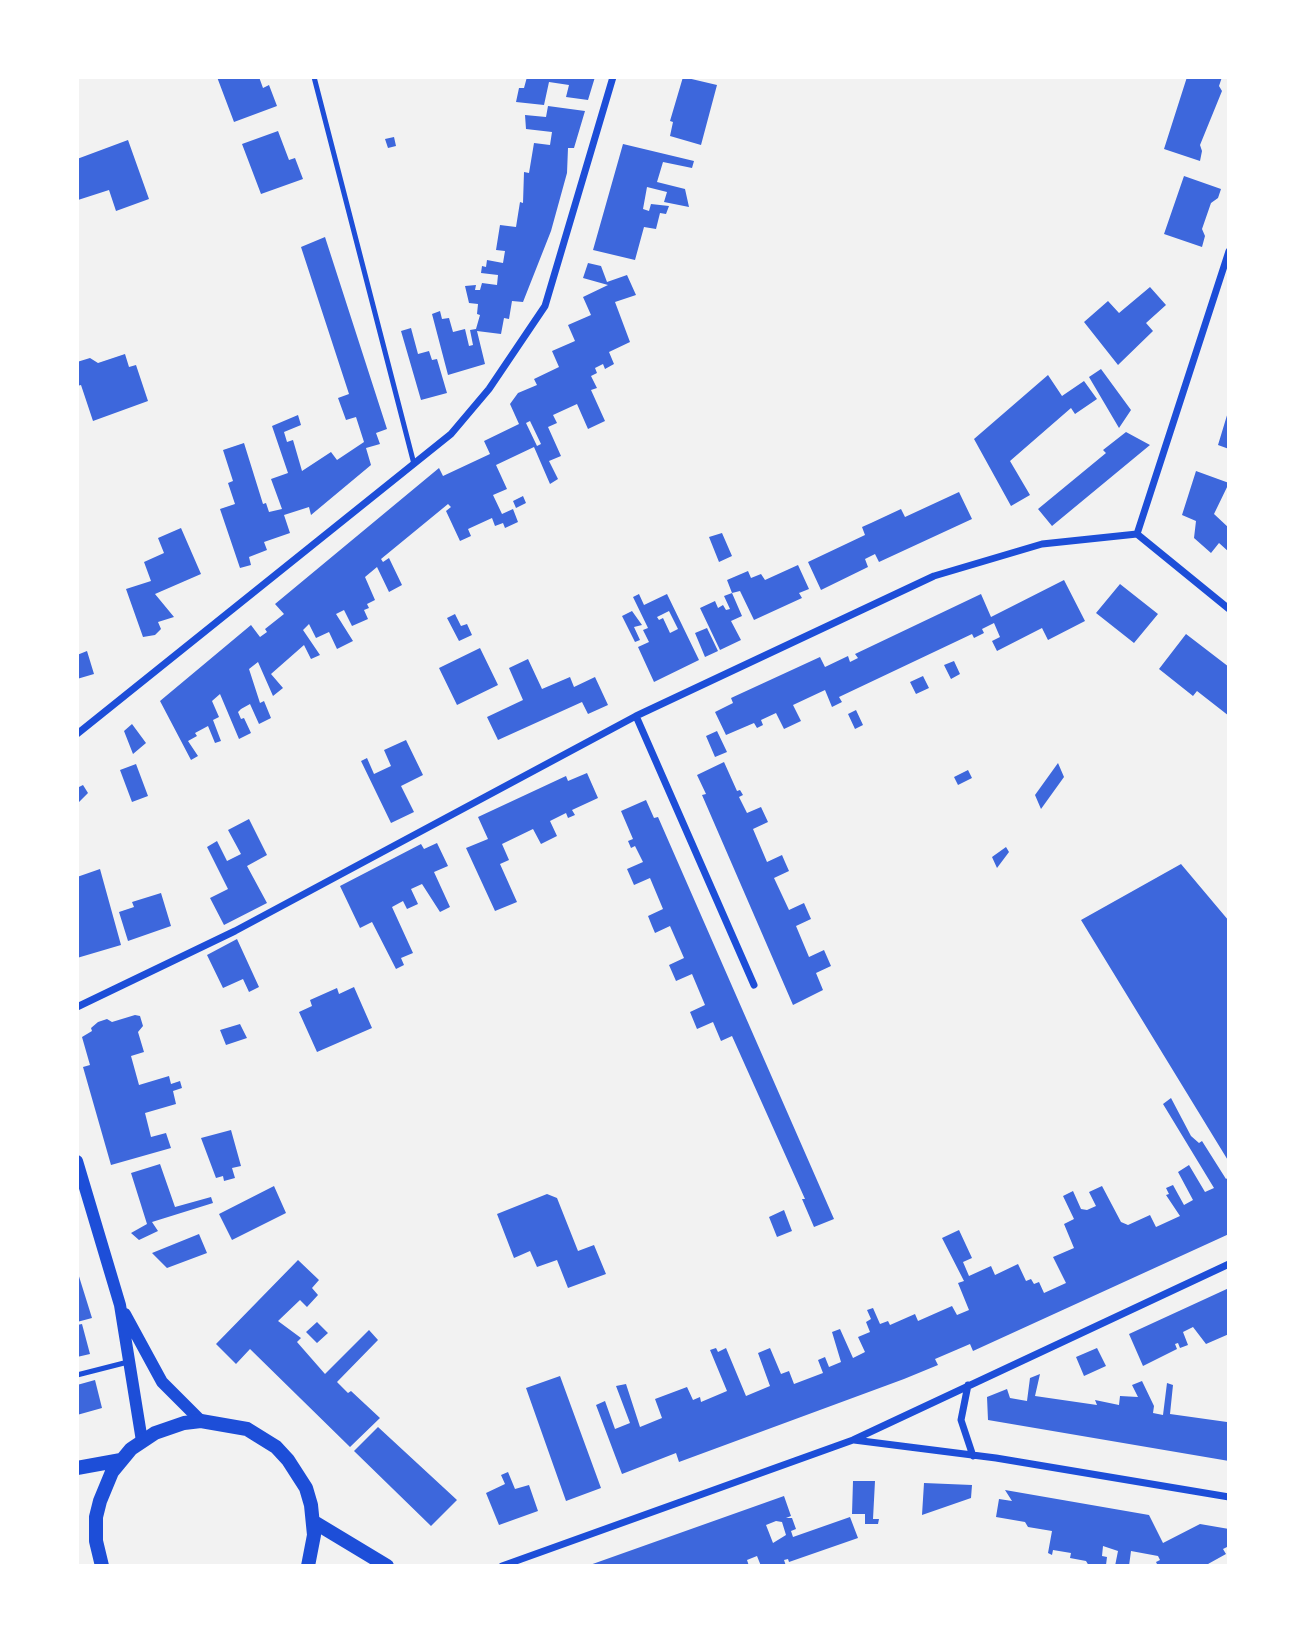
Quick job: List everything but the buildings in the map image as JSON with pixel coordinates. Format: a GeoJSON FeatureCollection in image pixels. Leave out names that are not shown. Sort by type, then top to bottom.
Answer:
{"type":"FeatureCollection","features":[{"type":"Feature","properties":{"kind":"main road"},"geometry":{"type":"LineString","coordinates":[[102,1566],[96,1541],[96,1517],[105,1485],[121,1460],[142,1441],[168,1427],[201,1421],[247,1429],[276,1447],[298,1473],[309,1497],[314,1522],[308,1566]]}},
{"type":"Feature","properties":{"kind":"main road"},"geometry":{"type":"LineString","coordinates":[[77,1468],[121,1460]]}},
{"type":"Feature","properties":{"kind":"main road"},"geometry":{"type":"LineString","coordinates":[[314,1522],[387,1566]]}},
{"type":"Feature","properties":{"kind":"street"},"geometry":{"type":"LineString","coordinates":[[77,734],[451,434],[489,388],[545,306],[613,77]]}},
{"type":"Feature","properties":{"kind":"street"},"geometry":{"type":"LineString","coordinates":[[1137,534],[1229,251]]}},
{"type":"Feature","properties":{"kind":"street"},"geometry":{"type":"LineString","coordinates":[[77,1007],[235,931],[636,716],[934,576],[1042,544],[1137,534],[1229,608]]}},
{"type":"Feature","properties":{"kind":"street"},"geometry":{"type":"LineString","coordinates":[[636,716],[754,985]]}},
{"type":"Feature","properties":{"kind":"street"},"geometry":{"type":"LineString","coordinates":[[77,1161],[120,1305],[142,1441]]}},
{"type":"Feature","properties":{"kind":"street"},"geometry":{"type":"LineString","coordinates":[[502,1566],[853,1440],[1229,1264]]}},
{"type":"Feature","properties":{"kind":"street"},"geometry":{"type":"LineString","coordinates":[[120,1305],[162,1382],[201,1421]]}},
{"type":"Feature","properties":{"kind":"street"},"geometry":{"type":"LineString","coordinates":[[968,1385],[961,1420],[973,1455]]}},
{"type":"Feature","properties":{"kind":"street"},"geometry":{"type":"LineString","coordinates":[[853,1440],[973,1455],[1229,1497]]}},
{"type":"Feature","properties":{"kind":"lane"},"geometry":{"type":"LineString","coordinates":[[314,77],[414,464]]}},
{"type":"Feature","properties":{"kind":"lane"},"geometry":{"type":"LineString","coordinates":[[77,1375],[130,1362]]}}]}
